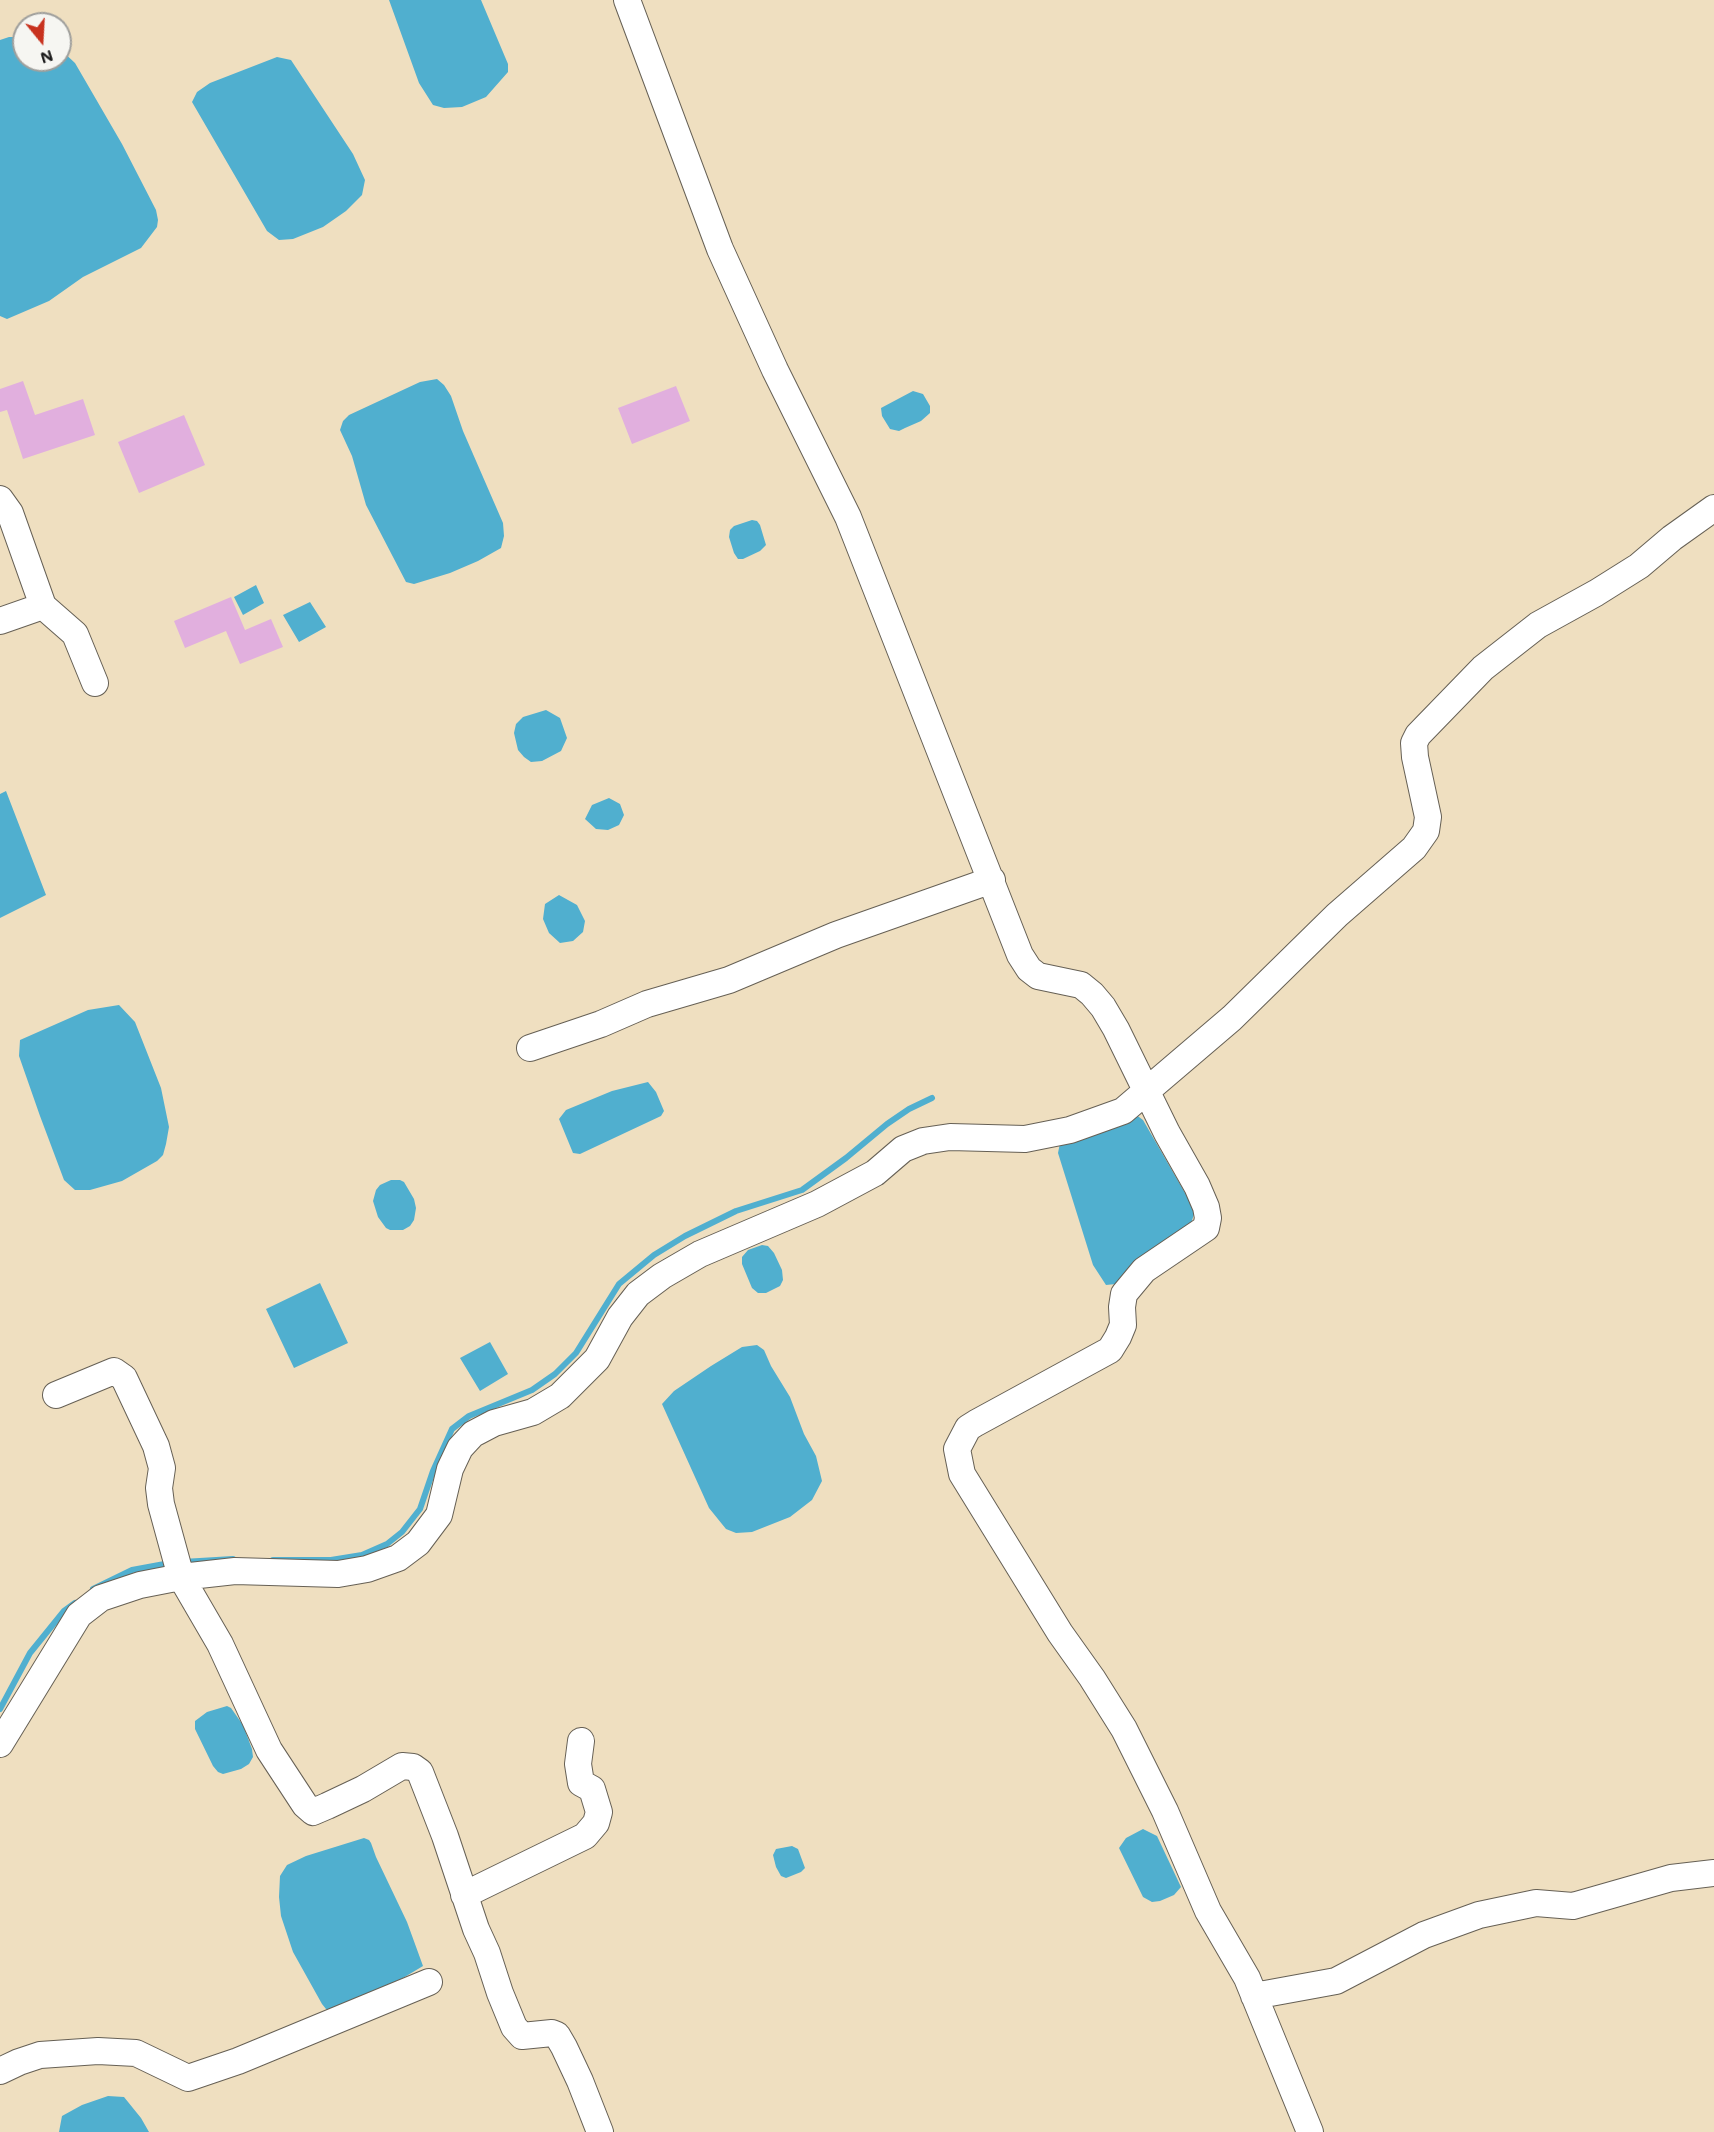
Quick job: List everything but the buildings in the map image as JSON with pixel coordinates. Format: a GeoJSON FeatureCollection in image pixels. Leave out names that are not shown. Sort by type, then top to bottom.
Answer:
{"type":"FeatureCollection","features":[{"type":"Feature","properties":{"kind":"street"},"geometry":{"type":"LineString","coordinates":[[627,0],[720,249],[775,370],[848,517],[1016,946],[1029,969],[1038,976],[1051,980],[1070,981],[1081,985],[1092,994],[1116,1029],[1197,1186],[1208,1218],[1206,1228],[1144,1270],[1124,1294],[1123,1324],[1110,1350],[968,1428],[957,1449],[962,1474],[1055,1625],[1124,1729],[1165,1811],[1208,1911],[1247,1978],[1310,2132]]}},
{"type":"Feature","properties":{"kind":"street"},"geometry":{"type":"LineString","coordinates":[[0,499],[10,513],[43,606],[75,634],[95,683]]}},
{"type":"Feature","properties":{"kind":"street"},"geometry":{"type":"LineString","coordinates":[[0,1744],[79,1614],[101,1598],[140,1585],[181,1577],[235,1571],[338,1574],[367,1569],[398,1558],[418,1543],[439,1515],[450,1469],[460,1448],[473,1434],[494,1422],[533,1412],[560,1396],[597,1359],[620,1317],[638,1294],[662,1276],[700,1254],[817,1204],[875,1173],[903,1149],[923,1141],[950,1137],[1024,1139],[1070,1130],[1123,1111],[1232,1018],[1337,915],[1414,848],[1426,831],[1428,817],[1415,758],[1414,743],[1425,727],[1483,668],[1538,625],[1639,566],[1672,538],[1714,508]]}},
{"type":"Feature","properties":{"kind":"street"},"geometry":{"type":"LineString","coordinates":[[0,621],[43,606]]}},
{"type":"Feature","properties":{"kind":"street"},"geometry":{"type":"LineString","coordinates":[[530,1048],[601,1024],[647,1004],[729,980],[836,935],[992,880]]}},
{"type":"Feature","properties":{"kind":"street"},"geometry":{"type":"LineString","coordinates":[[56,1395],[114,1371],[124,1377],[156,1446],[162,1468],[159,1488],[161,1504],[181,1577],[220,1644],[269,1750],[305,1805],[313,1812],[363,1789],[402,1766],[413,1767],[420,1772],[514,2027],[522,2036],[552,2033],[556,2035],[580,2081],[600,2132]]}},
{"type":"Feature","properties":{"kind":"street"},"geometry":{"type":"LineString","coordinates":[[464,1895],[585,1836],[596,1823],[599,1812],[592,1789],[581,1783],[578,1764],[580,1742]]}},
{"type":"Feature","properties":{"kind":"street"},"geometry":{"type":"LineString","coordinates":[[1254,1996],[1336,1981],[1424,1935],[1479,1915],[1536,1904],[1573,1906],[1671,1878],[1714,1873]]}},
{"type":"Feature","properties":{"kind":"street"},"geometry":{"type":"LineString","coordinates":[[0,2071],[40,2055],[98,2051],[136,2053],[188,2078],[238,2061],[429,1982]]}},
{"type":"Feature","properties":{"kind":"water"},"geometry":{"type":"Polygon","coordinates":[[[389,0],[481,0],[508,64],[508,72],[486,97],[462,107],[444,108],[433,105],[419,83],[389,0]]]}},
{"type":"Feature","properties":{"kind":"water"},"geometry":{"type":"Polygon","coordinates":[[[12,37],[12,72],[72,72],[72,60],[75,63],[122,144],[156,210],[158,220],[157,227],[141,248],[83,277],[49,301],[7,319],[0,316],[0,40],[12,37]]]}},
{"type":"Feature","properties":{"kind":"water"},"geometry":{"type":"Polygon","coordinates":[[[277,57],[291,60],[353,154],[365,180],[362,195],[346,211],[323,227],[293,239],[279,240],[267,231],[192,102],[197,92],[210,83],[277,57]]]}},
{"type":"Feature","properties":{"kind":"water"},"geometry":{"type":"Polygon","coordinates":[[[437,379],[451,396],[463,431],[503,523],[504,536],[501,548],[478,561],[450,573],[414,584],[406,582],[366,505],[352,456],[340,430],[343,421],[349,415],[420,382],[437,379]]]}},
{"type":"Feature","properties":{"kind":"water"},"geometry":{"type":"Polygon","coordinates":[[[913,391],[923,394],[930,406],[930,413],[921,421],[899,431],[890,429],[882,416],[881,408],[913,391]]]}},
{"type":"Feature","properties":{"kind":"water"},"geometry":{"type":"Polygon","coordinates":[[[752,520],[757,521],[760,525],[766,545],[760,551],[738,559],[729,537],[730,530],[734,526],[752,520]]]}},
{"type":"Feature","properties":{"kind":"water"},"geometry":{"type":"Polygon","coordinates":[[[256,585],[264,603],[243,615],[234,597],[256,585]]]}},
{"type":"Feature","properties":{"kind":"water"},"geometry":{"type":"Polygon","coordinates":[[[310,602],[326,627],[299,642],[283,615],[310,602]]]}},
{"type":"Feature","properties":{"kind":"water"},"geometry":{"type":"Polygon","coordinates":[[[546,710],[560,718],[567,738],[561,751],[542,761],[531,762],[518,750],[514,733],[516,724],[523,717],[546,710]]]}},
{"type":"Feature","properties":{"kind":"water"},"geometry":{"type":"Polygon","coordinates":[[[6,791],[46,895],[0,918],[0,794],[6,791]]]}},
{"type":"Feature","properties":{"kind":"water"},"geometry":{"type":"Polygon","coordinates":[[[609,798],[620,804],[624,815],[619,825],[608,830],[596,829],[585,819],[592,805],[609,798]]]}},
{"type":"Feature","properties":{"kind":"water"},"geometry":{"type":"Polygon","coordinates":[[[559,895],[577,905],[585,921],[583,932],[573,941],[560,943],[549,933],[543,919],[545,904],[559,895]]]}},
{"type":"Feature","properties":{"kind":"water"},"geometry":{"type":"Polygon","coordinates":[[[119,1005],[135,1022],[161,1088],[169,1127],[166,1144],[163,1155],[157,1161],[122,1181],[90,1190],[75,1190],[64,1180],[40,1116],[19,1056],[20,1040],[88,1010],[119,1005]]]}},
{"type":"Feature","properties":{"kind":"water"},"geometry":{"type":"Polygon","coordinates":[[[648,1082],[656,1092],[664,1111],[661,1116],[580,1154],[573,1153],[559,1119],[566,1110],[612,1091],[648,1082]]]}},
{"type":"Feature","properties":{"kind":"water"},"geometry":{"type":"Polygon","coordinates":[[[1135,1114],[1143,1120],[1192,1205],[1194,1214],[1191,1224],[1116,1284],[1106,1285],[1093,1265],[1058,1153],[1060,1143],[1135,1114]]]}},
{"type":"Feature","properties":{"kind":"water"},"geometry":{"type":"Polygon","coordinates":[[[391,1180],[404,1182],[414,1199],[416,1208],[414,1220],[403,1230],[386,1228],[378,1217],[373,1201],[380,1185],[391,1180]]]}},
{"type":"Feature","properties":{"kind":"water"},"geometry":{"type":"Polygon","coordinates":[[[762,1245],[768,1246],[774,1253],[782,1270],[783,1280],[780,1286],[766,1293],[758,1293],[752,1288],[742,1264],[742,1257],[748,1250],[762,1245]]]}},
{"type":"Feature","properties":{"kind":"water"},"geometry":{"type":"Polygon","coordinates":[[[320,1283],[348,1343],[294,1368],[266,1309],[320,1283]]]}},
{"type":"Feature","properties":{"kind":"water"},"geometry":{"type":"Polygon","coordinates":[[[490,1342],[508,1374],[480,1391],[460,1358],[490,1342]]]}},
{"type":"Feature","properties":{"kind":"water"},"geometry":{"type":"Polygon","coordinates":[[[757,1345],[764,1350],[790,1397],[804,1434],[816,1456],[822,1481],[812,1500],[790,1517],[752,1532],[736,1533],[726,1529],[709,1508],[662,1404],[674,1391],[711,1366],[742,1347],[757,1345]]]}},
{"type":"Feature","properties":{"kind":"water"},"geometry":{"type":"Polygon","coordinates":[[[227,1706],[243,1725],[253,1757],[249,1764],[241,1769],[223,1774],[213,1766],[195,1729],[195,1721],[207,1712],[227,1706]]]}},
{"type":"Feature","properties":{"kind":"water"},"geometry":{"type":"Polygon","coordinates":[[[1143,1829],[1157,1836],[1181,1887],[1174,1895],[1160,1901],[1152,1902],[1143,1897],[1119,1848],[1126,1838],[1143,1829]]]}},
{"type":"Feature","properties":{"kind":"water"},"geometry":{"type":"Polygon","coordinates":[[[364,1838],[371,1843],[407,1922],[423,1966],[403,1978],[331,2010],[326,2009],[293,1952],[281,1916],[280,1876],[287,1865],[306,1856],[364,1838]]]}},
{"type":"Feature","properties":{"kind":"water"},"geometry":{"type":"Polygon","coordinates":[[[792,1846],[798,1849],[805,1868],[786,1878],[781,1876],[773,1855],[776,1849],[792,1846]]]}},
{"type":"Feature","properties":{"kind":"water"},"geometry":{"type":"Polygon","coordinates":[[[108,2096],[124,2097],[149,2132],[59,2132],[62,2116],[82,2105],[108,2096]]]}},
{"type":"Feature","properties":{"kind":"waterway"},"geometry":{"type":"LineString","coordinates":[[273,1560],[331,1560],[362,1555],[387,1544],[402,1532],[420,1509],[433,1471],[452,1429],[469,1416],[532,1390],[555,1374],[576,1353],[619,1284],[654,1255],[685,1236],[736,1211],[802,1190],[887,1124],[909,1109],[932,1098]]}},
{"type":"Feature","properties":{"kind":"waterway"},"geometry":{"type":"LineString","coordinates":[[183,1562],[233,1559]]}},
{"type":"Feature","properties":{"kind":"waterway"},"geometry":{"type":"LineString","coordinates":[[93,1589],[132,1570],[170,1563]]}},
{"type":"Feature","properties":{"kind":"waterway"},"geometry":{"type":"LineString","coordinates":[[0,1709],[30,1653],[64,1611],[75,1603]]}}]}
